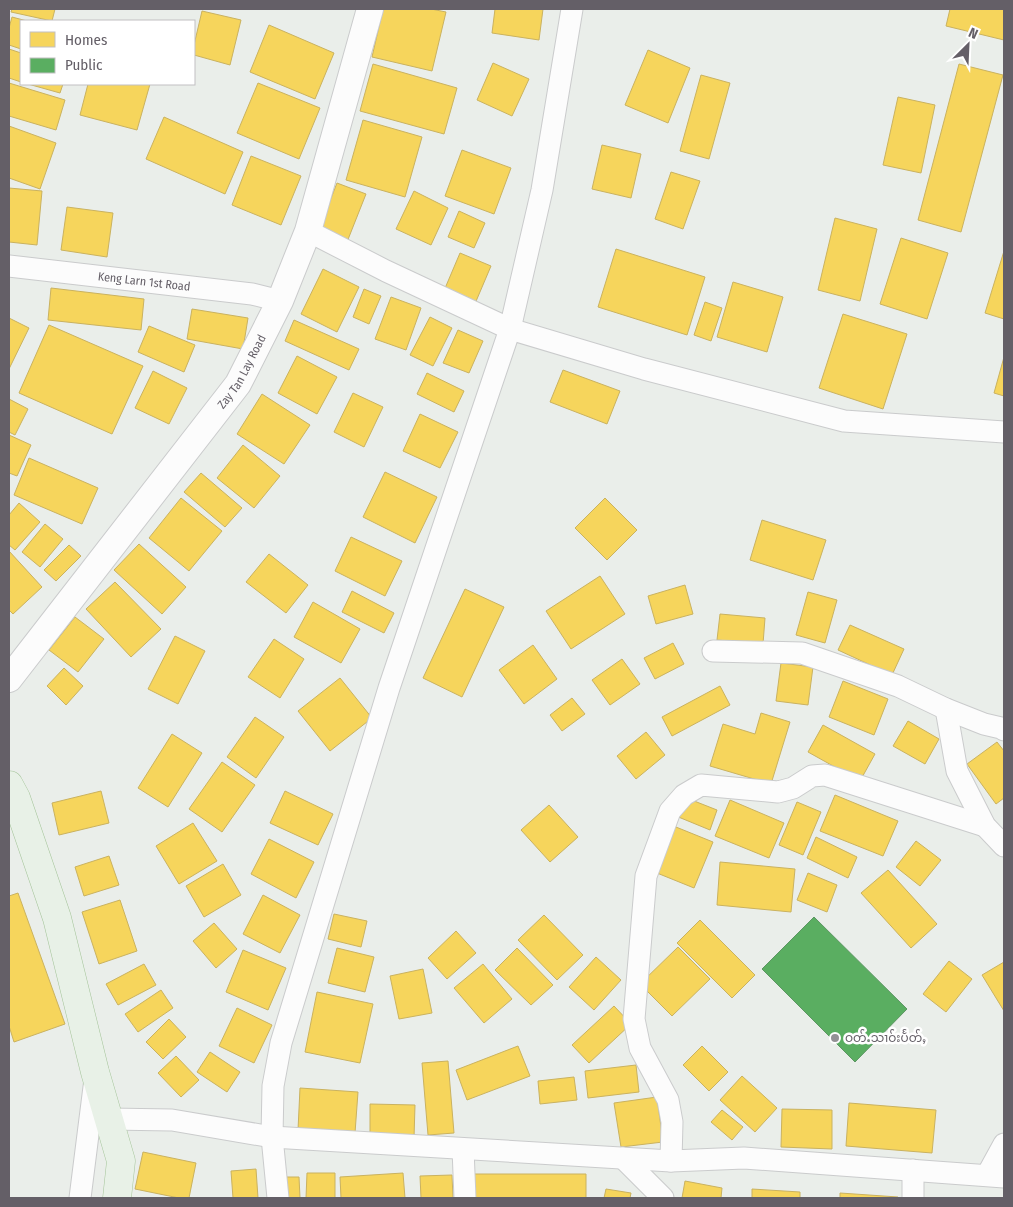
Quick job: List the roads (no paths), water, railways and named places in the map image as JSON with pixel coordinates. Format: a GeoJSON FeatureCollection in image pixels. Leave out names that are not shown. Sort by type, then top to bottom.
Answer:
{"type":"FeatureCollection","features":[{"type":"Feature","properties":{"kind":"highway"},"geometry":{"type":"LineString","coordinates":[[9,785],[16,798],[57,918],[96,1072],[121,1161],[117,1198]]}},
{"type":"Feature","properties":{"kind":"street","name":"Zay Tan Lay Road"},"geometry":{"type":"LineString","coordinates":[[9,679],[238,384],[280,301],[308,231],[370,9]]}},
{"type":"Feature","properties":{"kind":"street"},"geometry":{"type":"LineString","coordinates":[[278,1198],[272,1137],[273,1086],[281,1043],[389,688],[510,329],[542,190],[572,9]]}},
{"type":"Feature","properties":{"kind":"street"},"geometry":{"type":"LineString","coordinates":[[308,231],[386,271],[510,329],[644,369],[844,421],[1004,432]]}},
{"type":"Feature","properties":{"kind":"street","name":"Keng Larn 1st Road"},"geometry":{"type":"LineString","coordinates":[[9,266],[252,294],[280,301]]}},
{"type":"Feature","properties":{"kind":"street"},"geometry":{"type":"LineString","coordinates":[[713,651],[802,653],[898,686],[946,709],[1004,730]]}},
{"type":"Feature","properties":{"kind":"street"},"geometry":{"type":"LineString","coordinates":[[946,709],[956,771],[985,826],[1004,846]]}},
{"type":"Feature","properties":{"kind":"street"},"geometry":{"type":"LineString","coordinates":[[671,1161],[672,1122],[668,1100],[640,1048],[634,1019],[646,876],[670,811],[684,794],[701,786],[778,792],[793,788],[812,776],[825,775],[985,826]]}},
{"type":"Feature","properties":{"kind":"street"},"geometry":{"type":"LineString","coordinates":[[80,1198],[96,1072]]}},
{"type":"Feature","properties":{"kind":"street"},"geometry":{"type":"LineString","coordinates":[[109,1119],[172,1120],[272,1137],[671,1161],[744,1158],[996,1176],[1004,1144]]}},
{"type":"Feature","properties":{"kind":"street"},"geometry":{"type":"LineString","coordinates":[[462,1149],[465,1198]]}},
{"type":"Feature","properties":{"kind":"street"},"geometry":{"type":"LineString","coordinates":[[623,1158],[664,1198]]}},
{"type":"Feature","properties":{"kind":"street"},"geometry":{"type":"LineString","coordinates":[[914,1170],[914,1198]]}},
{"type":"Feature","properties":{"kind":"place","name":"ဝတ်ႉသၢဝ်းပႅတ်ႇ"},"geometry":{"type":"Point","coordinates":[835,1038]}}]}
